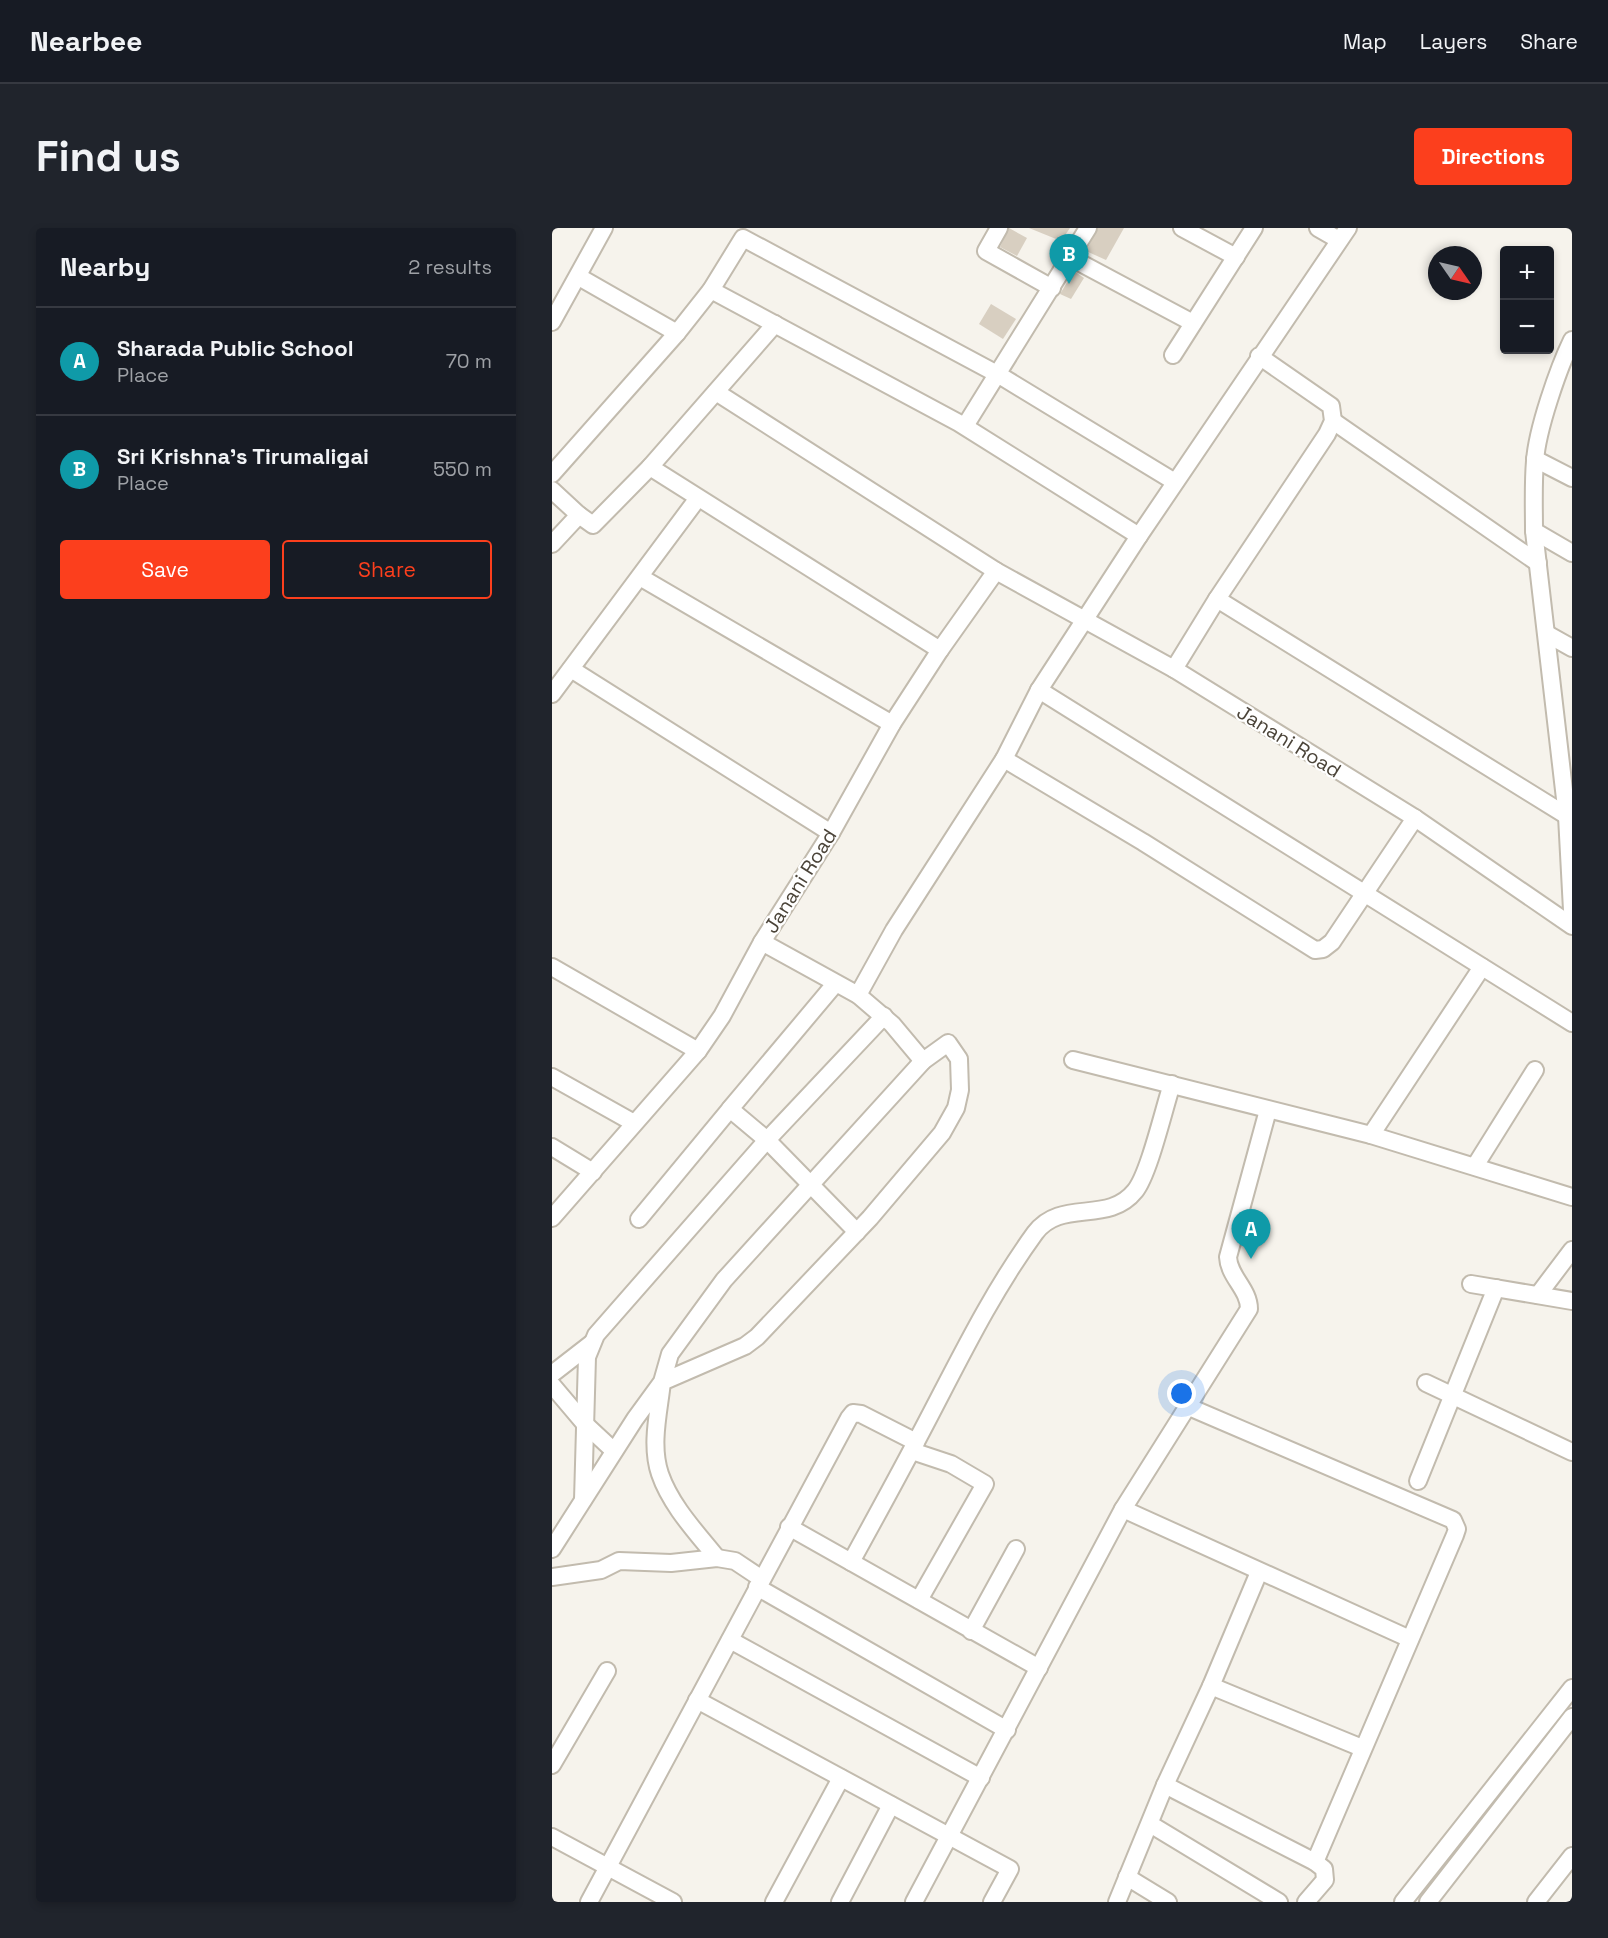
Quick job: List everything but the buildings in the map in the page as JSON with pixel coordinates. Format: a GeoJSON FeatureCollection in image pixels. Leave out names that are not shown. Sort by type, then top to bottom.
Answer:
{"type":"FeatureCollection","features":[{"type":"Feature","properties":{"kind":"street"},"geometry":{"type":"LineString","coordinates":[[552,322],[579,277],[604,228]]}},
{"type":"Feature","properties":{"kind":"street"},"geometry":{"type":"LineString","coordinates":[[999,228],[986,251],[1052,288]]}},
{"type":"Feature","properties":{"kind":"street"},"geometry":{"type":"LineString","coordinates":[[965,426],[1089,228]]}},
{"type":"Feature","properties":{"kind":"street"},"geometry":{"type":"LineString","coordinates":[[1182,228],[1236,257]]}},
{"type":"Feature","properties":{"kind":"street"},"geometry":{"type":"LineString","coordinates":[[1173,355],[1254,228]]}},
{"type":"Feature","properties":{"kind":"street"},"geometry":{"type":"LineString","coordinates":[[858,995],[894,930],[1004,759],[1039,690],[1259,356],[1344,234],[1318,228]]}},
{"type":"Feature","properties":{"kind":"street"},"geometry":{"type":"LineString","coordinates":[[552,474],[677,333],[711,290],[743,238],[999,375],[1175,482]]}},
{"type":"Feature","properties":{"kind":"street"},"geometry":{"type":"LineString","coordinates":[[1071,258],[1193,323]]}},
{"type":"Feature","properties":{"kind":"street"},"geometry":{"type":"LineString","coordinates":[[579,277],[677,333]]}},
{"type":"Feature","properties":{"kind":"street"},"geometry":{"type":"LineString","coordinates":[[711,290],[965,426],[1139,536]]}},
{"type":"Feature","properties":{"kind":"street"},"geometry":{"type":"LineString","coordinates":[[552,490],[593,525],[650,467],[775,324]]}},
{"type":"Feature","properties":{"kind":"street"},"geometry":{"type":"LineString","coordinates":[[1572,340],[1551,394],[1535,459],[1534,531],[1569,818],[1572,910]]}},
{"type":"Feature","properties":{"kind":"street"},"geometry":{"type":"LineString","coordinates":[[1174,669],[1217,599],[1327,434],[1333,421],[1330,406],[1259,356]]}},
{"type":"Feature","properties":{"kind":"street","name":"Janani Road"},"geometry":{"type":"LineString","coordinates":[[716,392],[996,571],[1174,669],[1414,818],[1572,926]]}},
{"type":"Feature","properties":{"kind":"street"},"geometry":{"type":"LineString","coordinates":[[1333,421],[1538,563]]}},
{"type":"Feature","properties":{"kind":"street"},"geometry":{"type":"LineString","coordinates":[[1535,459],[1572,478]]}},
{"type":"Feature","properties":{"kind":"street"},"geometry":{"type":"LineString","coordinates":[[650,467],[940,650]]}},
{"type":"Feature","properties":{"kind":"street"},"geometry":{"type":"LineString","coordinates":[[552,694],[698,498]]}},
{"type":"Feature","properties":{"kind":"street"},"geometry":{"type":"LineString","coordinates":[[552,544],[579,515]]}},
{"type":"Feature","properties":{"kind":"street"},"geometry":{"type":"LineString","coordinates":[[1534,531],[1572,554]]}},
{"type":"Feature","properties":{"kind":"street","name":"Janani Road"},"geometry":{"type":"LineString","coordinates":[[552,1218],[698,1051],[722,1016],[762,942],[831,833],[892,724],[940,650],[996,571]]}},
{"type":"Feature","properties":{"kind":"street"},"geometry":{"type":"LineString","coordinates":[[640,577],[892,724]]}},
{"type":"Feature","properties":{"kind":"street"},"geometry":{"type":"LineString","coordinates":[[1217,599],[1569,818]]}},
{"type":"Feature","properties":{"kind":"street"},"geometry":{"type":"LineString","coordinates":[[1547,634],[1572,648]]}},
{"type":"Feature","properties":{"kind":"street"},"geometry":{"type":"LineString","coordinates":[[571,669],[831,833]]}},
{"type":"Feature","properties":{"kind":"street"},"geometry":{"type":"LineString","coordinates":[[1039,690],[1572,1023]]}},
{"type":"Feature","properties":{"kind":"street"},"geometry":{"type":"LineString","coordinates":[[1004,759],[1143,842],[1315,950],[1323,949],[1332,942],[1414,818]]}},
{"type":"Feature","properties":{"kind":"street"},"geometry":{"type":"LineString","coordinates":[[762,942],[858,995],[884,1016],[923,1061]]}},
{"type":"Feature","properties":{"kind":"street"},"geometry":{"type":"LineString","coordinates":[[552,967],[698,1051]]}},
{"type":"Feature","properties":{"kind":"street"},"geometry":{"type":"LineString","coordinates":[[1371,1135],[1482,967]]}},
{"type":"Feature","properties":{"kind":"street"},"geometry":{"type":"LineString","coordinates":[[639,1219],[835,984]]}},
{"type":"Feature","properties":{"kind":"street"},"geometry":{"type":"LineString","coordinates":[[552,1374],[592,1343],[767,1140],[884,1016]]}},
{"type":"Feature","properties":{"kind":"street"},"geometry":{"type":"LineString","coordinates":[[552,1549],[614,1451],[662,1382],[745,1346],[757,1337],[857,1232],[942,1133],[956,1108],[960,1090],[959,1059],[948,1043],[923,1061],[724,1280],[670,1354],[662,1382],[656,1439],[660,1473],[676,1505],[717,1558]]}},
{"type":"Feature","properties":{"kind":"street"},"geometry":{"type":"LineString","coordinates":[[1073,1060],[1371,1135],[1572,1197]]}},
{"type":"Feature","properties":{"kind":"street"},"geometry":{"type":"LineString","coordinates":[[1475,1166],[1535,1070]]}},
{"type":"Feature","properties":{"kind":"street"},"geometry":{"type":"LineString","coordinates":[[552,1077],[634,1123]]}},
{"type":"Feature","properties":{"kind":"street"},"geometry":{"type":"LineString","coordinates":[[851,1562],[914,1447],[973,1329],[1039,1228],[1066,1212],[1106,1210],[1120,1204],[1135,1191],[1143,1176],[1172,1084]]}},
{"type":"Feature","properties":{"kind":"street"},"geometry":{"type":"LineString","coordinates":[[730,1109],[767,1140],[857,1232]]}},
{"type":"Feature","properties":{"kind":"street"},"geometry":{"type":"LineString","coordinates":[[914,1902],[1124,1509],[1249,1310],[1246,1296],[1231,1272],[1228,1257],[1268,1110]]}},
{"type":"Feature","properties":{"kind":"street"},"geometry":{"type":"LineString","coordinates":[[552,1147],[593,1172]]}},
{"type":"Feature","properties":{"kind":"street"},"geometry":{"type":"LineString","coordinates":[[1538,1295],[1572,1250]]}},
{"type":"Feature","properties":{"kind":"street"},"geometry":{"type":"LineString","coordinates":[[1471,1284],[1572,1300]]}},
{"type":"Feature","properties":{"kind":"street"},"geometry":{"type":"LineString","coordinates":[[1418,1480],[1496,1288]]}},
{"type":"Feature","properties":{"kind":"street"},"geometry":{"type":"LineString","coordinates":[[583,1501],[587,1357],[592,1343]]}},
{"type":"Feature","properties":{"kind":"street"},"geometry":{"type":"LineString","coordinates":[[1426,1383],[1572,1452]]}},
{"type":"Feature","properties":{"kind":"street"},"geometry":{"type":"LineString","coordinates":[[552,1385],[585,1424],[614,1451]]}},
{"type":"Feature","properties":{"kind":"street"},"geometry":{"type":"LineString","coordinates":[[1189,1407],[1453,1520],[1457,1528],[1315,1862]]}},
{"type":"Feature","properties":{"kind":"street"},"geometry":{"type":"LineString","coordinates":[[589,1902],[835,1441],[854,1413],[861,1414],[914,1447],[951,1464],[985,1484],[920,1600]]}},
{"type":"Feature","properties":{"kind":"street"},"geometry":{"type":"LineString","coordinates":[[1124,1509],[1410,1639]]}},
{"type":"Feature","properties":{"kind":"street"},"geometry":{"type":"LineString","coordinates":[[789,1527],[1038,1668]]}},
{"type":"Feature","properties":{"kind":"street"},"geometry":{"type":"LineString","coordinates":[[971,1631],[1016,1550]]}},
{"type":"Feature","properties":{"kind":"street"},"geometry":{"type":"LineString","coordinates":[[552,1577],[601,1570],[619,1561],[672,1563],[717,1558],[735,1561],[760,1583],[1007,1730]]}},
{"type":"Feature","properties":{"kind":"street"},"geometry":{"type":"LineString","coordinates":[[1117,1902],[1165,1785],[1211,1686],[1259,1572]]}},
{"type":"Feature","properties":{"kind":"street"},"geometry":{"type":"LineString","coordinates":[[730,1640],[981,1778]]}},
{"type":"Feature","properties":{"kind":"street"},"geometry":{"type":"LineString","coordinates":[[552,1765],[607,1671]]}},
{"type":"Feature","properties":{"kind":"street"},"geometry":{"type":"LineString","coordinates":[[1211,1686],[1362,1748]]}},
{"type":"Feature","properties":{"kind":"street"},"geometry":{"type":"LineString","coordinates":[[1403,1902],[1569,1698]]}},
{"type":"Feature","properties":{"kind":"street"},"geometry":{"type":"LineString","coordinates":[[697,1700],[1010,1869],[992,1902]]}},
{"type":"Feature","properties":{"kind":"street"},"geometry":{"type":"LineString","coordinates":[[1428,1902],[1572,1717]]}},
{"type":"Feature","properties":{"kind":"street"},"geometry":{"type":"LineString","coordinates":[[774,1902],[841,1778]]}},
{"type":"Feature","properties":{"kind":"street"},"geometry":{"type":"LineString","coordinates":[[1165,1785],[1315,1862],[1324,1869],[1325,1880],[1306,1902]]}},
{"type":"Feature","properties":{"kind":"street"},"geometry":{"type":"LineString","coordinates":[[840,1902],[891,1805]]}},
{"type":"Feature","properties":{"kind":"street"},"geometry":{"type":"LineString","coordinates":[[1150,1824],[1279,1902]]}},
{"type":"Feature","properties":{"kind":"street"},"geometry":{"type":"LineString","coordinates":[[552,1837],[673,1902]]}},
{"type":"Feature","properties":{"kind":"street"},"geometry":{"type":"LineString","coordinates":[[1536,1902],[1572,1856]]}},
{"type":"Feature","properties":{"kind":"street"},"geometry":{"type":"LineString","coordinates":[[1127,1877],[1168,1902]]}},
{"type":"Feature","properties":{"kind":"place","name":"Sri Krishna's Tirumaligai"},"geometry":{"type":"Point","coordinates":[1069,284]}},
{"type":"Feature","properties":{"kind":"place","name":"Sharada Public School"},"geometry":{"type":"Point","coordinates":[1251,1259]}}]}
